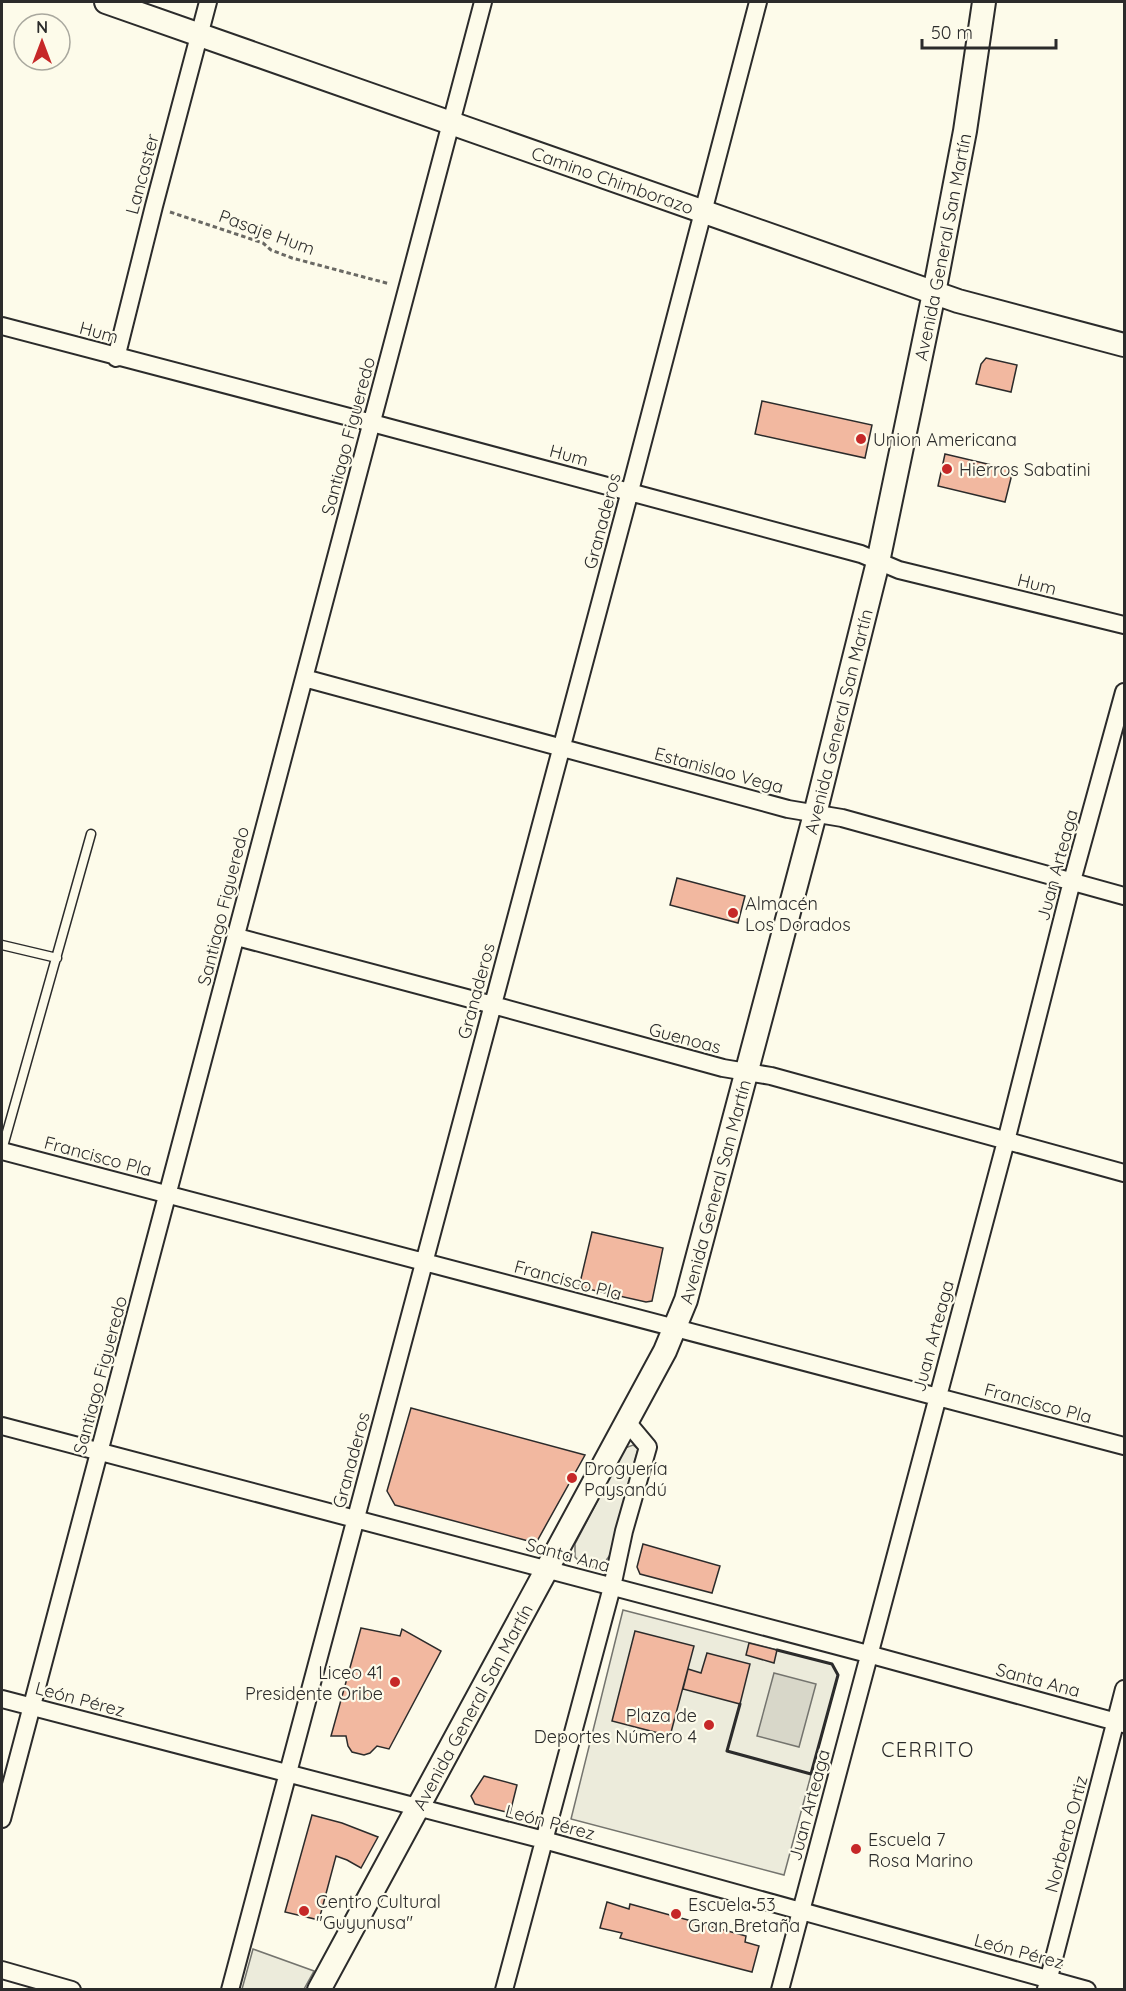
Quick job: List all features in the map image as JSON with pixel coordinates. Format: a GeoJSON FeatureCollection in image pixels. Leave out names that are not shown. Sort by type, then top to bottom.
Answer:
{"type":"FeatureCollection","features":[{"type":"Feature","properties":{"kind":"main road","name":"Camino Chimborazo"},"geometry":{"type":"LineString","coordinates":[[106,2],[934,293],[1125,345]]}},
{"type":"Feature","properties":{"kind":"main road","name":"Avenida General San Martín"},"geometry":{"type":"LineString","coordinates":[[319,1989],[627,1422],[675,1328],[686,1300],[748,1072],[878,561],[965,131],[984,2]]}},
{"type":"Feature","properties":{"kind":"street","name":"Lancaster"},"geometry":{"type":"LineString","coordinates":[[116,358],[208,2]]}},
{"type":"Feature","properties":{"kind":"street","name":"Santiago Figueredo"},"geometry":{"type":"LineString","coordinates":[[2,1819],[483,2]]}},
{"type":"Feature","properties":{"kind":"street","name":"Granaderos"},"geometry":{"type":"LineString","coordinates":[[230,1989],[630,492],[758,2]]}},
{"type":"Feature","properties":{"kind":"street","name":"Hum"},"geometry":{"type":"LineString","coordinates":[[2,326],[861,554],[899,570],[1125,625]]}},
{"type":"Feature","properties":{"kind":"street","name":"Estanislao Vega"},"geometry":{"type":"LineString","coordinates":[[304,678],[788,809],[842,818],[1125,896]]}},
{"type":"Feature","properties":{"kind":"street","name":"Juan Arteaga"},"geometry":{"type":"LineString","coordinates":[[780,1989],[1006,1141],[1072,881],[1125,692]]}},
{"type":"Feature","properties":{"kind":"street","name":"Guenoas"},"geometry":{"type":"LineString","coordinates":[[237,937],[723,1068],[771,1076],[1125,1173]]}},
{"type":"Feature","properties":{"kind":"street","name":"Francisco Pla"},"geometry":{"type":"LineString","coordinates":[[2,1150],[1125,1446]]}},
{"type":"Feature","properties":{"kind":"street"},"geometry":{"type":"LineString","coordinates":[[504,1989],[648,1447],[627,1422]]}},
{"type":"Feature","properties":{"kind":"street","name":"Santa Ana"},"geometry":{"type":"LineString","coordinates":[[2,1426],[868,1654],[1120,1723]]}},
{"type":"Feature","properties":{"kind":"street","name":"Norberto Ortiz"},"geometry":{"type":"LineString","coordinates":[[1047,1984],[1120,1723],[1125,1689]]}},
{"type":"Feature","properties":{"kind":"street","name":"León Pérez"},"geometry":{"type":"LineString","coordinates":[[2,1699],[544,1840],[801,1911],[1047,1984],[1087,1989]]}},
{"type":"Feature","properties":{"kind":"street"},"geometry":{"type":"LineString","coordinates":[[2,1970],[72,1989]]}},
{"type":"Feature","properties":{"kind":"lane"},"geometry":{"type":"LineString","coordinates":[[2,1150],[91,834]]}},
{"type":"Feature","properties":{"kind":"lane"},"geometry":{"type":"LineString","coordinates":[[2,945],[57,958]]}},
{"type":"Feature","properties":{"kind":"path","name":"Pasaje Hum"},"geometry":{"type":"LineString","coordinates":[[154,206],[263,243],[271,250],[292,258],[407,289]]}},
{"type":"Feature","properties":{"kind":"shaded area"},"geometry":{"type":"Polygon","coordinates":[[[633,1445],[638,1449],[610,1555],[602,1566],[587,1566],[575,1557],[575,1544],[625,1448],[633,1445]]]}},
{"type":"Feature","properties":{"kind":"shaded area","name":"Plaza de Deportes Número 4"},"geometry":{"type":"Polygon","coordinates":[[[623,1610],[832,1664],[838,1675],[784,1875],[571,1819],[623,1610]]]}},
{"type":"Feature","properties":{"kind":"shaded area"},"geometry":{"type":"Polygon","coordinates":[[[774,1673],[816,1684],[799,1747],[757,1736],[774,1673]]]}},
{"type":"Feature","properties":{"kind":"shaded area"},"geometry":{"type":"Polygon","coordinates":[[[253,1949],[314,1971],[304,1989],[242,1989],[253,1949]]]}},
{"type":"Feature","properties":{"kind":"building"},"geometry":{"type":"Polygon","coordinates":[[[986,358],[1017,365],[1011,392],[976,384],[981,364],[986,358]]]}},
{"type":"Feature","properties":{"kind":"building"},"geometry":{"type":"Polygon","coordinates":[[[762,401],[872,425],[865,458],[755,434],[762,401]]]}},
{"type":"Feature","properties":{"kind":"building"},"geometry":{"type":"Polygon","coordinates":[[[945,454],[1013,470],[1005,502],[938,486],[945,454]]]}},
{"type":"Feature","properties":{"kind":"building"},"geometry":{"type":"Polygon","coordinates":[[[677,878],[745,896],[738,923],[670,905],[677,878]]]}},
{"type":"Feature","properties":{"kind":"building"},"geometry":{"type":"Polygon","coordinates":[[[592,1232],[663,1248],[652,1301],[646,1302],[579,1287],[592,1232]]]}},
{"type":"Feature","properties":{"kind":"building"},"geometry":{"type":"Polygon","coordinates":[[[411,1408],[585,1455],[536,1543],[395,1505],[387,1491],[411,1408]]]}},
{"type":"Feature","properties":{"kind":"building"},"geometry":{"type":"Polygon","coordinates":[[[643,1544],[720,1566],[712,1593],[640,1574],[637,1567],[643,1544]]]}},
{"type":"Feature","properties":{"kind":"building"},"geometry":{"type":"Polygon","coordinates":[[[361,1628],[400,1636],[402,1629],[441,1651],[389,1749],[377,1746],[364,1755],[352,1752],[346,1736],[331,1736],[361,1628]]]}},
{"type":"Feature","properties":{"kind":"building"},"geometry":{"type":"Polygon","coordinates":[[[635,1631],[694,1646],[670,1736],[612,1721],[635,1631]]]}},
{"type":"Feature","properties":{"kind":"building"},"geometry":{"type":"Polygon","coordinates":[[[749,1643],[777,1650],[774,1663],[746,1655],[749,1643]]]}},
{"type":"Feature","properties":{"kind":"building"},"geometry":{"type":"Polygon","coordinates":[[[707,1653],[750,1664],[740,1704],[683,1689],[688,1669],[701,1673],[707,1653]]]}},
{"type":"Feature","properties":{"kind":"building"},"geometry":{"type":"Polygon","coordinates":[[[484,1776],[517,1785],[510,1813],[475,1804],[471,1796],[484,1776]]]}},
{"type":"Feature","properties":{"kind":"building"},"geometry":{"type":"Polygon","coordinates":[[[312,1815],[342,1823],[378,1837],[361,1868],[336,1856],[319,1920],[285,1912],[312,1815]]]}},
{"type":"Feature","properties":{"kind":"building"},"geometry":{"type":"Polygon","coordinates":[[[607,1902],[629,1909],[630,1904],[746,1936],[745,1942],[759,1946],[752,1972],[620,1938],[622,1933],[600,1928],[607,1902]]]}},
{"type":"Feature","properties":{"kind":"wall"},"geometry":{"type":"LineString","coordinates":[[740,1704],[727,1751],[811,1774],[838,1675],[832,1664],[777,1650]]}},
{"type":"Feature","properties":{"kind":"place","name":"Union Americana"},"geometry":{"type":"Point","coordinates":[861,439]}},
{"type":"Feature","properties":{"kind":"place","name":"Hierros Sabatini"},"geometry":{"type":"Point","coordinates":[947,469]}},
{"type":"Feature","properties":{"kind":"place","name":"Almacén Los Dorados"},"geometry":{"type":"Point","coordinates":[733,913]}},
{"type":"Feature","properties":{"kind":"place","name":"Droguería Paysandú"},"geometry":{"type":"Point","coordinates":[572,1478]}},
{"type":"Feature","properties":{"kind":"place","name":"Liceo 41 Presidente Oribe"},"geometry":{"type":"Point","coordinates":[395,1682]}},
{"type":"Feature","properties":{"kind":"place","name":"Plaza de Deportes Número 4"},"geometry":{"type":"Point","coordinates":[709,1725]}},
{"type":"Feature","properties":{"kind":"place","name":"Escuela 7 Rosa Marino"},"geometry":{"type":"Point","coordinates":[856,1849]}},
{"type":"Feature","properties":{"kind":"place","name":"Centro Cultural \"Guyunusa\""},"geometry":{"type":"Point","coordinates":[304,1911]}},
{"type":"Feature","properties":{"kind":"place","name":"Escuela 53 Gran Bretaña"},"geometry":{"type":"Point","coordinates":[676,1914]}},
{"type":"Feature","properties":{"kind":"district","name":"CERRITO"},"geometry":{"type":"Point","coordinates":[928,1749]}}]}
